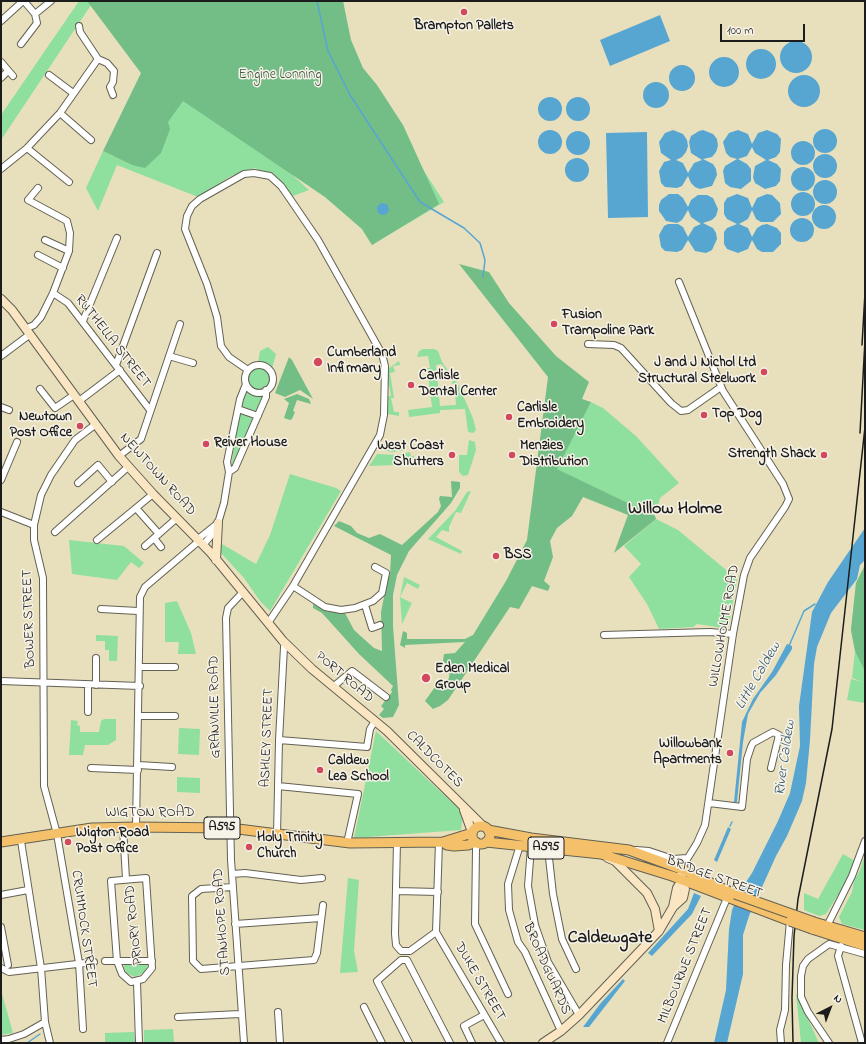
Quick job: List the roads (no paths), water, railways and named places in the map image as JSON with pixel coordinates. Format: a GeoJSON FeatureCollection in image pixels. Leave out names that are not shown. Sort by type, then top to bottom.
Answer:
{"type":"FeatureCollection","features":[{"type":"Feature","properties":{"kind":"main road","name":"NEWTOWN ROAD"},"geometry":{"type":"LineString","coordinates":[[1,299],[128,467],[200,542],[285,643]]}},
{"type":"Feature","properties":{"kind":"main road"},"geometry":{"type":"LineString","coordinates":[[216,560],[218,523]]}},
{"type":"Feature","properties":{"kind":"main road","name":"PORT ROAD"},"geometry":{"type":"LineString","coordinates":[[285,643],[387,731]]}},
{"type":"Feature","properties":{"kind":"main road","name":"CALDCOTES"},"geometry":{"type":"LineString","coordinates":[[387,731],[485,828]]}},
{"type":"Feature","properties":{"kind":"main road","name":"CALDCOTES"},"geometry":{"type":"LineString","coordinates":[[462,806],[469,820],[472,832]]}},
{"type":"Feature","properties":{"kind":"main road","name":"WIGTON ROAD"},"geometry":{"type":"LineString","coordinates":[[1,842],[21,841],[92,828],[123,827],[230,828],[347,843],[441,842],[472,832]]}},
{"type":"Feature","properties":{"kind":"main road"},"geometry":{"type":"LineString","coordinates":[[475,828],[485,828],[489,838],[480,843],[472,838],[472,832],[475,828]]}},
{"type":"Feature","properties":{"kind":"main road","name":"BRIDGE STREET"},"geometry":{"type":"LineString","coordinates":[[485,828],[532,838],[629,850],[681,869],[732,898],[790,921],[813,925]]}},
{"type":"Feature","properties":{"kind":"main road","name":"WIGTON ROAD"},"geometry":{"type":"LineString","coordinates":[[441,842],[454,846],[480,843]]}},
{"type":"Feature","properties":{"kind":"main road","name":"A595"},"geometry":{"type":"LineString","coordinates":[[480,843],[520,845],[605,856]]}},
{"type":"Feature","properties":{"kind":"main road"},"geometry":{"type":"LineString","coordinates":[[605,856],[615,861],[647,892],[656,914],[659,931]]}},
{"type":"Feature","properties":{"kind":"main road","name":"BRIDGE STREET"},"geometry":{"type":"LineString","coordinates":[[605,856],[682,880],[813,925]]}},
{"type":"Feature","properties":{"kind":"main road"},"geometry":{"type":"LineString","coordinates":[[543,1043],[561,1031],[579,1015],[659,931],[673,907],[683,898],[685,890],[681,869]]}},
{"type":"Feature","properties":{"kind":"main road","name":"A595"},"geometry":{"type":"LineString","coordinates":[[813,925],[827,926],[865,937]]}},
{"type":"Feature","properties":{"kind":"main road","name":"A595"},"geometry":{"type":"LineString","coordinates":[[813,925],[865,946]]}},
{"type":"Feature","properties":{"kind":"street"},"geometry":{"type":"LineString","coordinates":[[1,21],[23,1],[35,14],[37,23],[21,44]]}},
{"type":"Feature","properties":{"kind":"street"},"geometry":{"type":"LineString","coordinates":[[35,14],[52,1]]}},
{"type":"Feature","properties":{"kind":"street"},"geometry":{"type":"LineString","coordinates":[[79,26],[80,32],[98,59],[107,63],[114,71],[113,82],[110,87],[113,96]]}},
{"type":"Feature","properties":{"kind":"street"},"geometry":{"type":"LineString","coordinates":[[1,169],[27,148],[60,114],[73,93],[98,59]]}},
{"type":"Feature","properties":{"kind":"street"},"geometry":{"type":"LineString","coordinates":[[1,62],[11,74],[1,78]]}},
{"type":"Feature","properties":{"kind":"street"},"geometry":{"type":"LineString","coordinates":[[49,75],[73,93]]}},
{"type":"Feature","properties":{"kind":"street"},"geometry":{"type":"LineString","coordinates":[[60,114],[91,140]]}},
{"type":"Feature","properties":{"kind":"street"},"geometry":{"type":"LineString","coordinates":[[27,148],[69,182]]}},
{"type":"Feature","properties":{"kind":"street"},"geometry":{"type":"LineString","coordinates":[[248,370],[229,357],[221,346],[217,317],[208,284],[185,228],[187,216],[192,206],[200,199],[244,174],[254,172],[270,176],[282,186],[318,240],[384,361],[382,429],[293,586],[268,623]]}},
{"type":"Feature","properties":{"kind":"street"},"geometry":{"type":"LineString","coordinates":[[1,356],[41,317],[53,293],[69,251],[70,233],[67,220],[28,200],[38,188]]}},
{"type":"Feature","properties":{"kind":"street"},"geometry":{"type":"LineString","coordinates":[[83,321],[117,238]]}},
{"type":"Feature","properties":{"kind":"street"},"geometry":{"type":"LineString","coordinates":[[45,240],[69,251]]}},
{"type":"Feature","properties":{"kind":"street"},"geometry":{"type":"LineString","coordinates":[[116,365],[157,253]]}},
{"type":"Feature","properties":{"kind":"street"},"geometry":{"type":"LineString","coordinates":[[38,255],[63,268]]}},
{"type":"Feature","properties":{"kind":"street","name":"WILLOWHOLME ROAD"},"geometry":{"type":"LineString","coordinates":[[679,282],[721,387],[784,484],[789,498],[785,507],[750,558],[744,575],[733,634],[705,825],[697,843],[681,869]]}},
{"type":"Feature","properties":{"kind":"street","name":"RUTHELLA STREET"},"geometry":{"type":"LineString","coordinates":[[53,293],[68,302],[150,410]]}},
{"type":"Feature","properties":{"kind":"street"},"geometry":{"type":"LineString","coordinates":[[119,456],[141,439],[180,324]]}},
{"type":"Feature","properties":{"kind":"street"},"geometry":{"type":"LineString","coordinates":[[588,344],[614,345],[621,348],[671,403],[681,411],[688,410],[721,387]]}},
{"type":"Feature","properties":{"kind":"street"},"geometry":{"type":"LineString","coordinates":[[169,356],[193,363]]}},
{"type":"Feature","properties":{"kind":"street"},"geometry":{"type":"LineString","coordinates":[[136,827],[140,686],[138,611],[140,597],[145,587],[200,542],[218,523],[229,472],[227,462],[240,398],[246,384],[246,374],[248,370],[260,365],[271,371],[272,382],[266,390],[257,393],[248,388],[246,384]]}},
{"type":"Feature","properties":{"kind":"street"},"geometry":{"type":"LineString","coordinates":[[79,402],[120,370]]}},
{"type":"Feature","properties":{"kind":"street"},"geometry":{"type":"LineString","coordinates":[[40,389],[55,408],[74,394]]}},
{"type":"Feature","properties":{"kind":"street"},"geometry":{"type":"LineString","coordinates":[[229,472],[235,468],[266,397],[266,390]]}},
{"type":"Feature","properties":{"kind":"street"},"geometry":{"type":"LineString","coordinates":[[1,407],[8,410]]}},
{"type":"Feature","properties":{"kind":"street"},"geometry":{"type":"LineString","coordinates":[[238,409],[258,416]]}},
{"type":"Feature","properties":{"kind":"street","name":"BOWER STREET"},"geometry":{"type":"LineString","coordinates":[[57,834],[44,786],[43,578],[34,540],[34,525],[41,494],[51,475],[75,440],[96,424]]}},
{"type":"Feature","properties":{"kind":"street"},"geometry":{"type":"LineString","coordinates":[[1,480],[17,442]]}},
{"type":"Feature","properties":{"kind":"street"},"geometry":{"type":"LineString","coordinates":[[78,483],[98,465],[112,482]]}},
{"type":"Feature","properties":{"kind":"street"},"geometry":{"type":"LineString","coordinates":[[55,532],[128,467]]}},
{"type":"Feature","properties":{"kind":"street"},"geometry":{"type":"LineString","coordinates":[[97,540],[153,494]]}},
{"type":"Feature","properties":{"kind":"street"},"geometry":{"type":"LineString","coordinates":[[136,508],[156,536],[161,547]]}},
{"type":"Feature","properties":{"kind":"street"},"geometry":{"type":"LineString","coordinates":[[1,512],[34,525]]}},
{"type":"Feature","properties":{"kind":"street"},"geometry":{"type":"LineString","coordinates":[[145,546],[177,518]]}},
{"type":"Feature","properties":{"kind":"street"},"geometry":{"type":"LineString","coordinates":[[293,586],[326,607],[342,610],[365,605],[380,596],[384,589],[386,573],[375,567]]}},
{"type":"Feature","properties":{"kind":"street","name":"GRANVILLE ROAD"},"geometry":{"type":"LineString","coordinates":[[230,828],[226,618],[228,608],[243,592]]}},
{"type":"Feature","properties":{"kind":"street"},"geometry":{"type":"LineString","coordinates":[[365,605],[372,628],[380,625]]}},
{"type":"Feature","properties":{"kind":"street"},"geometry":{"type":"LineString","coordinates":[[101,609],[138,611]]}},
{"type":"Feature","properties":{"kind":"street"},"geometry":{"type":"LineString","coordinates":[[604,636],[710,632],[733,634]]}},
{"type":"Feature","properties":{"kind":"street","name":"ASHLEY STREET"},"geometry":{"type":"LineString","coordinates":[[277,835],[279,740],[285,643]]}},
{"type":"Feature","properties":{"kind":"street"},"geometry":{"type":"LineString","coordinates":[[96,658],[96,685]]}},
{"type":"Feature","properties":{"kind":"street"},"geometry":{"type":"LineString","coordinates":[[139,667],[175,667]]}},
{"type":"Feature","properties":{"kind":"street"},"geometry":{"type":"LineString","coordinates":[[334,686],[352,671],[386,697]]}},
{"type":"Feature","properties":{"kind":"street"},"geometry":{"type":"LineString","coordinates":[[1,681],[140,686]]}},
{"type":"Feature","properties":{"kind":"street"},"geometry":{"type":"LineString","coordinates":[[88,685],[88,712]]}},
{"type":"Feature","properties":{"kind":"street"},"geometry":{"type":"LineString","coordinates":[[139,716],[175,716]]}},
{"type":"Feature","properties":{"kind":"street"},"geometry":{"type":"LineString","coordinates":[[279,740],[367,746],[370,729],[375,721]]}},
{"type":"Feature","properties":{"kind":"street"},"geometry":{"type":"LineString","coordinates":[[709,803],[742,807],[747,759],[751,747],[753,743],[773,732],[779,735],[771,768]]}},
{"type":"Feature","properties":{"kind":"street"},"geometry":{"type":"LineString","coordinates":[[91,768],[172,767]]}},
{"type":"Feature","properties":{"kind":"street"},"geometry":{"type":"LineString","coordinates":[[278,786],[358,794],[347,843]]}},
{"type":"Feature","properties":{"kind":"street","name":"PRIORY ROAD"},"geometry":{"type":"LineString","coordinates":[[123,827],[126,879],[146,878],[152,968],[149,974],[137,982]]}},
{"type":"Feature","properties":{"kind":"street","name":"STANHOPE ROAD"},"geometry":{"type":"LineString","coordinates":[[230,828],[234,924],[240,1014],[244,1043]]}},
{"type":"Feature","properties":{"kind":"street","name":"CRUMMOCK STREET"},"geometry":{"type":"LineString","coordinates":[[57,834],[79,963],[83,1029]]}},
{"type":"Feature","properties":{"kind":"street"},"geometry":{"type":"LineString","coordinates":[[21,841],[41,968],[45,1022],[50,1043]]}},
{"type":"Feature","properties":{"kind":"street"},"geometry":{"type":"LineString","coordinates":[[827,926],[852,876],[865,841]]}},
{"type":"Feature","properties":{"kind":"street"},"geometry":{"type":"LineString","coordinates":[[397,842],[396,945],[404,952],[414,949],[436,932],[438,865],[441,842]]}},
{"type":"Feature","properties":{"kind":"street"},"geometry":{"type":"LineString","coordinates":[[480,843],[476,849],[476,924],[508,994]]}},
{"type":"Feature","properties":{"kind":"street","name":"BROADGUARDS"},"geometry":{"type":"LineString","coordinates":[[520,845],[508,884],[509,910],[518,942],[525,952],[561,1031]]}},
{"type":"Feature","properties":{"kind":"street"},"geometry":{"type":"LineString","coordinates":[[531,847],[528,886],[535,925],[548,962],[579,1015]]}},
{"type":"Feature","properties":{"kind":"street"},"geometry":{"type":"LineString","coordinates":[[548,849],[553,894],[562,939],[576,969]]}},
{"type":"Feature","properties":{"kind":"street","name":"BRIDGE STREET"},"geometry":{"type":"LineString","coordinates":[[629,850],[649,851],[673,859],[687,858]]}},
{"type":"Feature","properties":{"kind":"street"},"geometry":{"type":"LineString","coordinates":[[232,874],[245,873],[301,880],[322,878]]}},
{"type":"Feature","properties":{"kind":"street"},"geometry":{"type":"LineString","coordinates":[[126,879],[112,881],[117,961],[122,974],[131,982],[137,982],[139,1043]]}},
{"type":"Feature","properties":{"kind":"street"},"geometry":{"type":"LineString","coordinates":[[233,888],[204,888],[197,890],[193,894],[191,900],[193,961],[201,969],[314,960],[317,953],[323,905]]}},
{"type":"Feature","properties":{"kind":"street"},"geometry":{"type":"LineString","coordinates":[[1,895],[28,890]]}},
{"type":"Feature","properties":{"kind":"street"},"geometry":{"type":"LineString","coordinates":[[396,891],[438,892]]}},
{"type":"Feature","properties":{"kind":"street","name":"MILBOURNE STREET"},"geometry":{"type":"LineString","coordinates":[[667,1043],[732,898]]}},
{"type":"Feature","properties":{"kind":"street"},"geometry":{"type":"LineString","coordinates":[[234,924],[321,918]]}},
{"type":"Feature","properties":{"kind":"street"},"geometry":{"type":"LineString","coordinates":[[781,1043],[780,1030],[785,1010],[786,965],[790,921]]}},
{"type":"Feature","properties":{"kind":"street"},"geometry":{"type":"LineString","coordinates":[[1,927],[8,965]]}},
{"type":"Feature","properties":{"kind":"street","name":"DUKE STREET"},"geometry":{"type":"LineString","coordinates":[[436,932],[501,1043]]}},
{"type":"Feature","properties":{"kind":"street"},"geometry":{"type":"LineString","coordinates":[[829,1043],[808,1012],[801,997],[801,976],[804,966],[818,952],[829,944],[841,946],[865,954]]}},
{"type":"Feature","properties":{"kind":"street"},"geometry":{"type":"LineString","coordinates":[[841,946],[838,956],[862,1043]]}},
{"type":"Feature","properties":{"kind":"street"},"geometry":{"type":"LineString","coordinates":[[409,1043],[377,981],[398,961],[407,960],[450,1043]]}},
{"type":"Feature","properties":{"kind":"street"},"geometry":{"type":"LineString","coordinates":[[105,961],[152,961]]}},
{"type":"Feature","properties":{"kind":"street"},"geometry":{"type":"LineString","coordinates":[[1,968],[9,972],[94,962]]}},
{"type":"Feature","properties":{"kind":"street"},"geometry":{"type":"LineString","coordinates":[[364,1008],[382,1043]]}},
{"type":"Feature","properties":{"kind":"street"},"geometry":{"type":"LineString","coordinates":[[278,1012],[280,1043]]}},
{"type":"Feature","properties":{"kind":"street"},"geometry":{"type":"LineString","coordinates":[[178,1018],[240,1014]]}},
{"type":"Feature","properties":{"kind":"street"},"geometry":{"type":"LineString","coordinates":[[472,1043],[464,1026],[484,1015]]}},
{"type":"Feature","properties":{"kind":"street"},"geometry":{"type":"LineString","coordinates":[[1,1040],[10,1039],[24,1034],[45,1022]]}},
{"type":"Feature","properties":{"kind":"water"},"geometry":{"type":"Polygon","coordinates":[[[660,15],[670,41],[610,66],[600,40],[660,15]]]}},
{"type":"Feature","properties":{"kind":"water"},"geometry":{"type":"Polygon","coordinates":[[[796,41],[802,42],[809,48],[812,57],[811,63],[805,70],[796,73],[790,72],[783,66],[780,57],[781,51],[787,44],[796,41]]]}},
{"type":"Feature","properties":{"kind":"water"},"geometry":{"type":"Polygon","coordinates":[[[761,49],[772,53],[776,64],[772,75],[761,79],[750,75],[746,64],[750,53],[761,49]]]}},
{"type":"Feature","properties":{"kind":"water"},"geometry":{"type":"Polygon","coordinates":[[[724,57],[735,61],[739,72],[735,83],[724,87],[713,83],[709,72],[713,61],[724,57]]]}},
{"type":"Feature","properties":{"kind":"water"},"geometry":{"type":"Polygon","coordinates":[[[682,65],[691,69],[695,78],[691,87],[682,91],[673,87],[669,78],[673,69],[682,65]]]}},
{"type":"Feature","properties":{"kind":"water"},"geometry":{"type":"Polygon","coordinates":[[[804,75],[815,80],[820,91],[815,102],[804,107],[793,102],[788,91],[793,80],[804,75]]]}},
{"type":"Feature","properties":{"kind":"water"},"geometry":{"type":"Polygon","coordinates":[[[656,82],[665,86],[669,95],[665,104],[656,108],[647,104],[643,95],[647,86],[656,82]]]}},
{"type":"Feature","properties":{"kind":"water"},"geometry":{"type":"Polygon","coordinates":[[[550,97],[558,101],[562,109],[558,117],[550,121],[542,117],[538,109],[542,101],[550,97]]]}},
{"type":"Feature","properties":{"kind":"water"},"geometry":{"type":"Polygon","coordinates":[[[578,97],[586,101],[590,109],[586,117],[578,121],[570,117],[566,109],[570,101],[578,97]]]}},
{"type":"Feature","properties":{"kind":"water"},"geometry":{"type":"Polygon","coordinates":[[[825,129],[830,130],[836,136],[836,146],[830,152],[825,153],[820,152],[814,146],[813,141],[814,136],[820,130],[825,129]]]}},
{"type":"Feature","properties":{"kind":"water"},"geometry":{"type":"Polygon","coordinates":[[[550,130],[558,134],[562,142],[558,150],[550,154],[542,150],[538,142],[542,134],[550,130]]]}},
{"type":"Feature","properties":{"kind":"water"},"geometry":{"type":"Polygon","coordinates":[[[673,130],[683,134],[687,140],[688,146],[686,152],[682,157],[676,160],[683,163],[688,173],[694,163],[702,160],[691,153],[689,142],[691,136],[703,130],[713,134],[717,139],[718,146],[716,152],[712,157],[703,159],[713,164],[716,169],[717,175],[712,186],[700,189],[695,187],[691,183],[688,176],[682,186],[677,188],[665,187],[661,183],[659,171],[664,162],[671,160],[661,153],[659,142],[665,133],[673,130]]]}},
{"type":"Feature","properties":{"kind":"water"},"geometry":{"type":"Polygon","coordinates":[[[738,130],[748,134],[752,144],[758,133],[767,130],[777,134],[781,139],[780,152],[776,157],[768,160],[777,164],[781,169],[780,181],[776,186],[765,189],[755,183],[753,177],[755,166],[766,160],[755,153],[752,147],[747,156],[738,159],[747,164],[751,169],[751,181],[741,189],[730,187],[725,183],[723,171],[725,166],[737,159],[730,157],[726,153],[723,142],[729,133],[738,130]]]}},
{"type":"Feature","properties":{"kind":"water"},"geometry":{"type":"Polygon","coordinates":[[[578,131],[586,135],[590,143],[586,151],[578,155],[570,151],[566,143],[570,135],[578,131]]]}},
{"type":"Feature","properties":{"kind":"water"},"geometry":{"type":"Polygon","coordinates":[[[647,132],[648,217],[608,218],[606,133],[647,132]]]}},
{"type":"Feature","properties":{"kind":"water"},"geometry":{"type":"Polygon","coordinates":[[[803,141],[808,142],[814,148],[814,158],[808,164],[803,165],[798,164],[792,158],[791,153],[792,148],[798,142],[803,141]]]}},
{"type":"Feature","properties":{"kind":"water"},"geometry":{"type":"Polygon","coordinates":[[[825,154],[830,155],[836,161],[836,171],[830,177],[825,178],[820,177],[814,171],[813,166],[814,161],[820,155],[825,154]]]}},
{"type":"Feature","properties":{"kind":"water"},"geometry":{"type":"Polygon","coordinates":[[[577,158],[585,162],[589,170],[585,178],[577,182],[569,178],[565,170],[569,162],[577,158]]]}},
{"type":"Feature","properties":{"kind":"water"},"geometry":{"type":"Polygon","coordinates":[[[803,167],[808,168],[814,174],[814,184],[808,190],[803,191],[798,190],[792,184],[791,179],[792,174],[798,168],[803,167]]]}},
{"type":"Feature","properties":{"kind":"water"},"geometry":{"type":"Polygon","coordinates":[[[825,180],[830,181],[836,187],[836,197],[830,203],[825,204],[820,203],[814,197],[813,192],[814,187],[820,181],[825,180]]]}},
{"type":"Feature","properties":{"kind":"water"},"geometry":{"type":"Polygon","coordinates":[[[803,192],[808,193],[814,199],[814,209],[808,215],[803,216],[798,215],[792,209],[791,204],[792,199],[798,193],[803,192]]]}},
{"type":"Feature","properties":{"kind":"water"},"geometry":{"type":"Polygon","coordinates":[[[669,194],[678,194],[683,198],[688,207],[691,200],[698,195],[707,195],[713,198],[718,209],[716,216],[712,220],[703,223],[713,228],[716,233],[717,239],[712,250],[706,253],[695,251],[688,240],[682,250],[677,252],[665,251],[661,247],[659,235],[664,226],[668,224],[678,224],[683,227],[688,237],[694,227],[701,224],[691,217],[688,210],[682,220],[677,223],[666,221],[659,211],[659,205],[661,200],[669,194]]]}},
{"type":"Feature","properties":{"kind":"water"},"geometry":{"type":"Polygon","coordinates":[[[737,194],[748,198],[752,208],[757,198],[767,194],[772,195],[780,203],[781,214],[773,222],[761,222],[756,219],[752,210],[748,219],[739,224],[748,228],[752,237],[757,228],[762,225],[767,224],[777,228],[781,233],[781,244],[773,252],[762,252],[757,249],[752,240],[748,249],[738,253],[727,249],[724,244],[724,232],[727,228],[737,224],[727,219],[724,214],[724,203],[727,198],[737,194]]]}},
{"type":"Feature","properties":{"kind":"water"},"geometry":{"type":"Polygon","coordinates":[[[383,203],[387,205],[389,209],[387,213],[383,215],[379,213],[377,209],[379,205],[383,203]]]}},
{"type":"Feature","properties":{"kind":"water"},"geometry":{"type":"Polygon","coordinates":[[[824,205],[829,206],[835,212],[835,222],[829,228],[824,229],[819,228],[813,222],[812,217],[813,212],[819,206],[824,205]]]}},
{"type":"Feature","properties":{"kind":"water"},"geometry":{"type":"Polygon","coordinates":[[[802,218],[807,219],[813,225],[813,235],[807,241],[802,242],[797,241],[791,235],[790,230],[791,225],[797,219],[802,218]]]}},
{"type":"Feature","properties":{"kind":"water"},"geometry":{"type":"Polygon","coordinates":[[[865,528],[865,560],[860,565],[857,579],[831,613],[817,647],[814,664],[806,783],[802,801],[749,916],[743,935],[743,974],[727,1043],[714,1043],[726,990],[729,929],[732,910],[740,891],[752,873],[778,821],[790,793],[800,746],[799,706],[812,612],[828,582],[865,528]]]}},
{"type":"Feature","properties":{"kind":"water"},"geometry":{"type":"Polygon","coordinates":[[[787,644],[792,646],[792,649],[776,675],[760,693],[748,714],[743,742],[737,802],[734,802],[742,722],[753,699],[772,672],[787,644]]]}},
{"type":"Feature","properties":{"kind":"water"},"geometry":{"type":"Polygon","coordinates":[[[728,827],[731,829],[717,862],[714,860],[728,827]]]}},
{"type":"Feature","properties":{"kind":"water"},"geometry":{"type":"Polygon","coordinates":[[[694,893],[701,896],[692,914],[652,956],[648,953],[688,909],[694,893]]]}},
{"type":"Feature","properties":{"kind":"water"},"geometry":{"type":"Polygon","coordinates":[[[623,979],[625,981],[589,1027],[583,1027],[600,1004],[623,979]]]}},
{"type":"Feature","properties":{"kind":"waterway"},"geometry":{"type":"LineString","coordinates":[[317,1],[328,51],[350,95],[420,202],[464,228],[480,243],[485,260],[483,277]]}},
{"type":"Feature","properties":{"kind":"waterway","name":"Little Caldew"},"geometry":{"type":"LineString","coordinates":[[789,646],[804,611],[815,604]]}},
{"type":"Feature","properties":{"kind":"waterway"},"geometry":{"type":"LineString","coordinates":[[730,826],[732,822]]}},
{"type":"Feature","properties":{"kind":"waterway"},"geometry":{"type":"LineString","coordinates":[[27,1043],[40,1034]]}},
{"type":"Feature","properties":{"kind":"railway"},"geometry":{"type":"LineString","coordinates":[[862,345],[865,293]]}},
{"type":"Feature","properties":{"kind":"railway"},"geometry":{"type":"LineString","coordinates":[[860,433],[865,340]]}},
{"type":"Feature","properties":{"kind":"railway"},"geometry":{"type":"LineString","coordinates":[[793,1043],[792,998],[794,936],[798,899],[832,729],[865,427]]}},
{"type":"Feature","properties":{"kind":"place","name":"Brampton Pallets"},"geometry":{"type":"Point","coordinates":[464,12]}},
{"type":"Feature","properties":{"kind":"place","name":"Fusion Trampoline Park"},"geometry":{"type":"Point","coordinates":[554,324]}},
{"type":"Feature","properties":{"kind":"place","name":"Cumberland Infirmary"},"geometry":{"type":"Point","coordinates":[318,362]}},
{"type":"Feature","properties":{"kind":"place","name":"J and J Nichol Ltd Structural Steelwork"},"geometry":{"type":"Point","coordinates":[764,372]}},
{"type":"Feature","properties":{"kind":"place","name":"Carlisle Dental Center"},"geometry":{"type":"Point","coordinates":[411,385]}},
{"type":"Feature","properties":{"kind":"place","name":"Top Dog"},"geometry":{"type":"Point","coordinates":[704,415]}},
{"type":"Feature","properties":{"kind":"place","name":"Carlisle Embroidery"},"geometry":{"type":"Point","coordinates":[509,417]}},
{"type":"Feature","properties":{"kind":"place","name":"Newtown Post Office"},"geometry":{"type":"Point","coordinates":[80,426]}},
{"type":"Feature","properties":{"kind":"place","name":"Reiver House"},"geometry":{"type":"Point","coordinates":[206,444]}},
{"type":"Feature","properties":{"kind":"place","name":"West Coast Shutters"},"geometry":{"type":"Point","coordinates":[452,455]}},
{"type":"Feature","properties":{"kind":"place","name":"Menzies Distribution"},"geometry":{"type":"Point","coordinates":[512,455]}},
{"type":"Feature","properties":{"kind":"place","name":"Strength Shack"},"geometry":{"type":"Point","coordinates":[824,455]}},
{"type":"Feature","properties":{"kind":"place","name":"BSS"},"geometry":{"type":"Point","coordinates":[496,556]}},
{"type":"Feature","properties":{"kind":"place","name":"Eden Medical Group"},"geometry":{"type":"Point","coordinates":[426,678]}},
{"type":"Feature","properties":{"kind":"place","name":"Willowbank Apartments"},"geometry":{"type":"Point","coordinates":[730,753]}},
{"type":"Feature","properties":{"kind":"place","name":"Caldew Lea School"},"geometry":{"type":"Point","coordinates":[320,770]}},
{"type":"Feature","properties":{"kind":"place","name":"Wigton Road Post Office"},"geometry":{"type":"Point","coordinates":[68,842]}},
{"type":"Feature","properties":{"kind":"place","name":"Holy Trinity Church"},"geometry":{"type":"Point","coordinates":[249,847]}},
{"type":"Feature","properties":{"kind":"district","name":"Willow Holme"},"geometry":{"type":"Point","coordinates":[675,510]}},
{"type":"Feature","properties":{"kind":"district","name":"Caldewgate"},"geometry":{"type":"Point","coordinates":[610,939]}},
{"type":"Feature","properties":{"kind":"park label","name":"Engine Lonning"},"geometry":{"type":"Point","coordinates":[280,76]}},
{"type":"Feature","properties":{"kind":"water label","name":"River Caldew"},"geometry":{"type":"Point","coordinates":[786,758]}}]}
